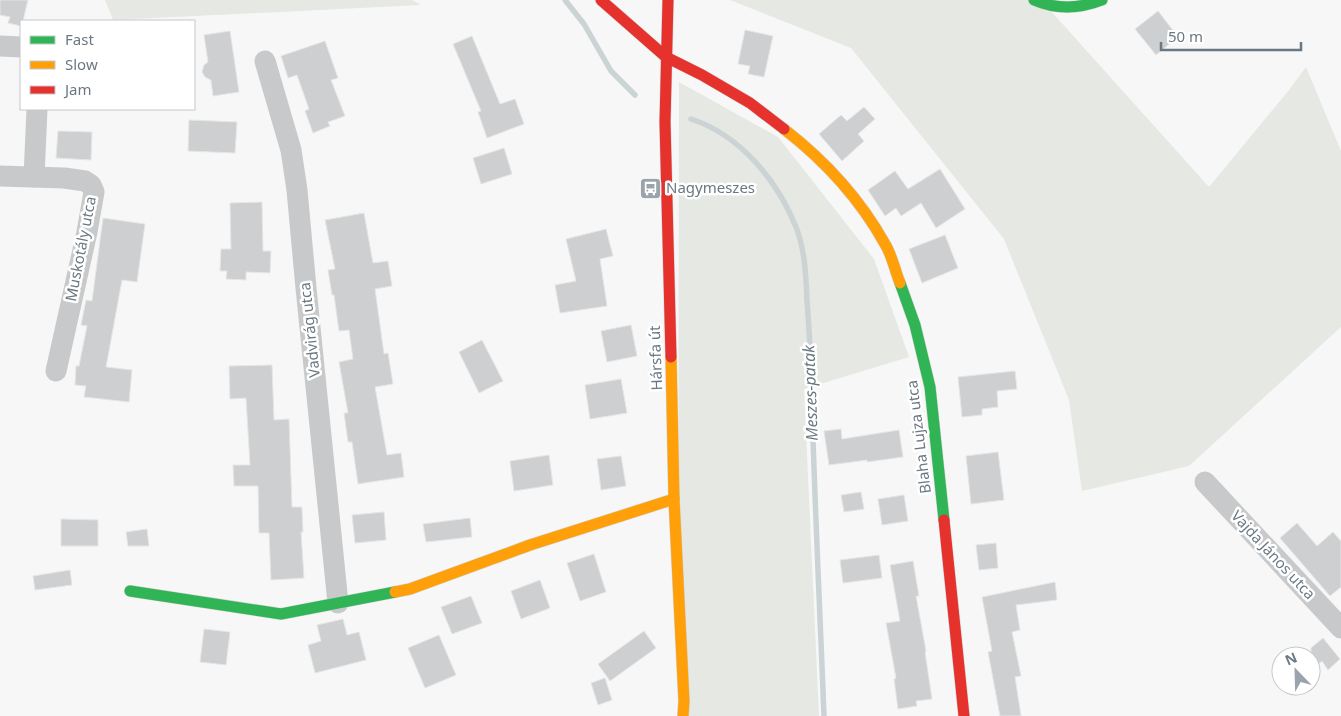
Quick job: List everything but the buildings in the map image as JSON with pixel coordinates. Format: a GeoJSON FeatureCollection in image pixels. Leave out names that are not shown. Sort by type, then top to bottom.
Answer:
{"type":"FeatureCollection","features":[{"type":"Feature","properties":{"kind":"street","name":"Blaha Lujza utca"},"geometry":{"type":"LineString","coordinates":[[601,0],[666,57],[750,102],[803,144],[852,194],[886,245],[915,325],[930,387],[964,716]]}},
{"type":"Feature","properties":{"kind":"street","name":"Hársfa út"},"geometry":{"type":"LineString","coordinates":[[667,0],[664,122],[674,499],[684,701],[683,716]]}},
{"type":"Feature","properties":{"kind":"street"},"geometry":{"type":"LineString","coordinates":[[1034,0],[1042,4],[1068,9],[1090,6],[1102,0]]}},
{"type":"Feature","properties":{"kind":"street"},"geometry":{"type":"LineString","coordinates":[[0,46],[20,47]]}},
{"type":"Feature","properties":{"kind":"street","name":"Vadvirág utca"},"geometry":{"type":"LineString","coordinates":[[265,60],[291,150],[297,190],[338,603]]}},
{"type":"Feature","properties":{"kind":"street"},"geometry":{"type":"LineString","coordinates":[[34,177],[37,110]]}},
{"type":"Feature","properties":{"kind":"street","name":"Muskotály utca"},"geometry":{"type":"LineString","coordinates":[[0,176],[85,181],[91,185],[94,192],[56,371]]}},
{"type":"Feature","properties":{"kind":"street","name":"Vajda János utca"},"geometry":{"type":"LineString","coordinates":[[1205,482],[1341,628]]}},
{"type":"Feature","properties":{"kind":"street"},"geometry":{"type":"LineString","coordinates":[[130,591],[281,614],[410,589],[530,546],[674,499]]}},
{"type":"Feature","properties":{"kind":"shaded area"},"geometry":{"type":"Polygon","coordinates":[[[105,0],[412,0],[421,5],[113,20],[105,0]]]}},
{"type":"Feature","properties":{"kind":"shaded area"},"geometry":{"type":"Polygon","coordinates":[[[730,0],[1041,0],[1209,187],[1306,67],[1341,151],[1341,327],[1189,466],[1082,491],[1069,400],[1004,239],[851,48],[730,0]]]}},
{"type":"Feature","properties":{"kind":"shaded area"},"geometry":{"type":"Polygon","coordinates":[[[679,82],[778,137],[874,259],[909,357],[804,389],[819,716],[678,716],[679,82]]]}},
{"type":"Feature","properties":{"kind":"waterway","name":"Meszes-patak"},"geometry":{"type":"LineString","coordinates":[[565,0],[584,24],[611,71],[635,95]]}},
{"type":"Feature","properties":{"kind":"waterway","name":"Meszes-patak"},"geometry":{"type":"LineString","coordinates":[[691,119],[709,126],[725,136],[755,161],[767,176],[788,210],[796,227],[801,245],[810,340],[824,716]]}},
{"type":"Feature","properties":{"kind":"traffic: fast"},"geometry":{"type":"LineString","coordinates":[[1034,0],[1060,7],[1076,7],[1102,0]]}},
{"type":"Feature","properties":{"kind":"traffic: fast"},"geometry":{"type":"LineString","coordinates":[[900,283],[915,325],[930,387],[944,520]]}},
{"type":"Feature","properties":{"kind":"traffic: fast"},"geometry":{"type":"LineString","coordinates":[[130,591],[281,614],[395,592]]}},
{"type":"Feature","properties":{"kind":"traffic: slow"},"geometry":{"type":"LineString","coordinates":[[784,129],[827,167],[853,196],[887,248],[900,283]]}},
{"type":"Feature","properties":{"kind":"traffic: slow"},"geometry":{"type":"LineString","coordinates":[[671,357],[674,499],[684,701],[683,716]]}},
{"type":"Feature","properties":{"kind":"traffic: slow"},"geometry":{"type":"LineString","coordinates":[[395,592],[410,589],[530,545],[674,499]]}},
{"type":"Feature","properties":{"kind":"traffic: jam"},"geometry":{"type":"LineString","coordinates":[[601,0],[666,57],[702,75],[750,103],[784,129]]}},
{"type":"Feature","properties":{"kind":"traffic: jam"},"geometry":{"type":"LineString","coordinates":[[668,0],[665,122],[671,357]]}},
{"type":"Feature","properties":{"kind":"traffic: jam"},"geometry":{"type":"LineString","coordinates":[[944,520],[964,716]]}},
{"type":"Feature","properties":{"kind":"place","name":"Nagymeszes"},"geometry":{"type":"Point","coordinates":[650,188]}}]}
